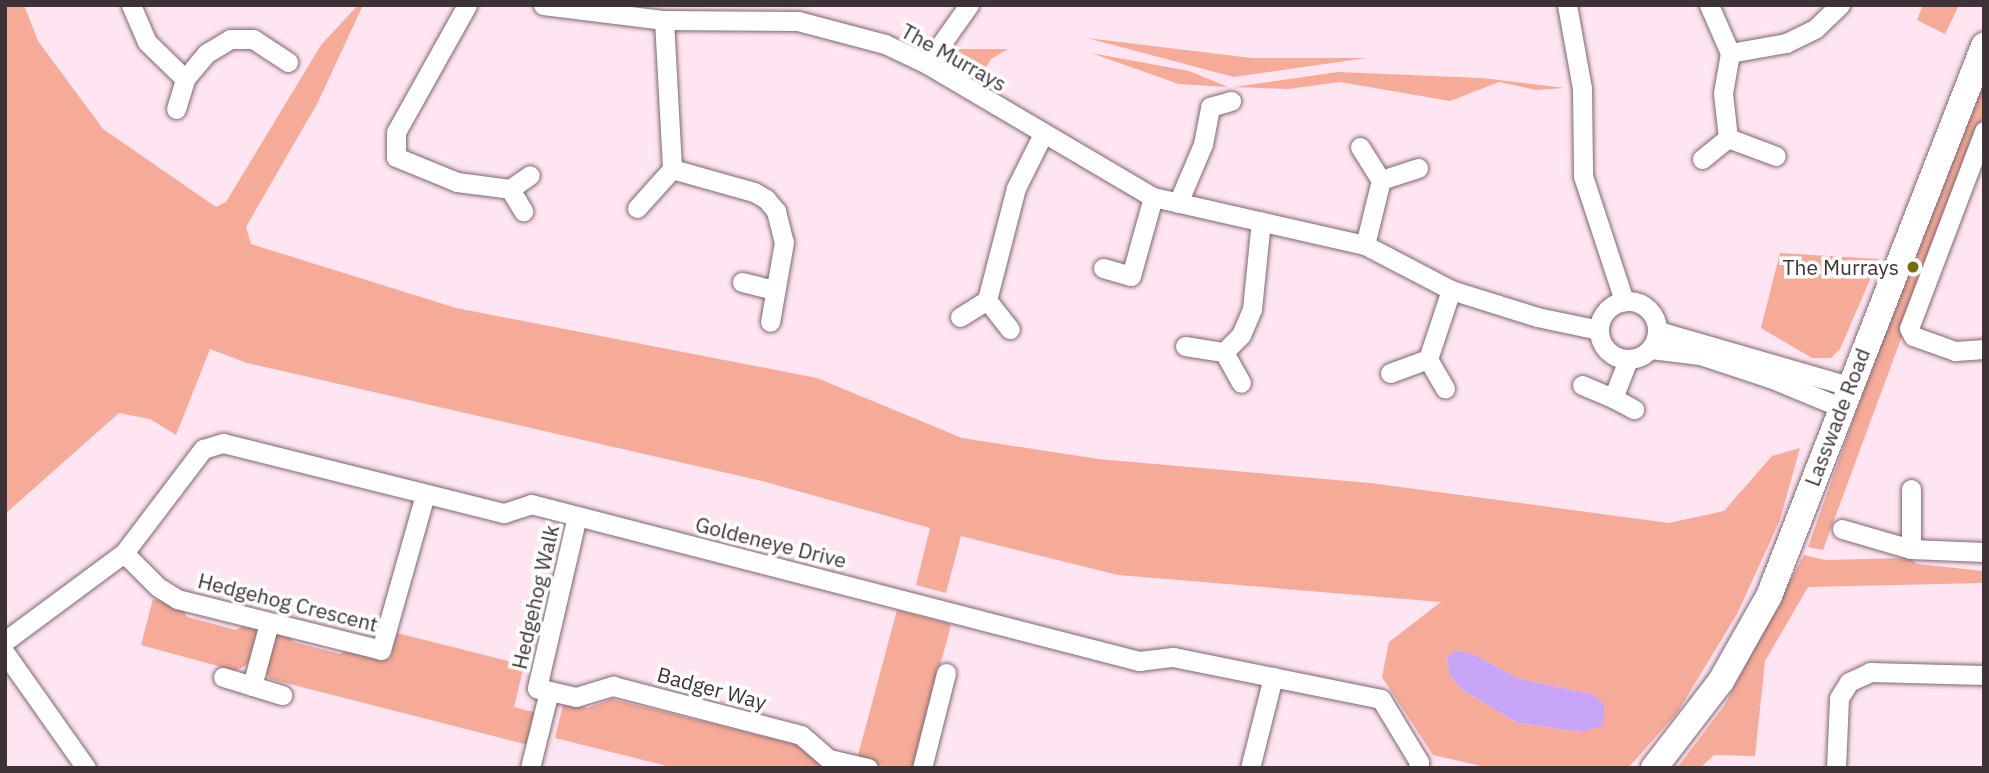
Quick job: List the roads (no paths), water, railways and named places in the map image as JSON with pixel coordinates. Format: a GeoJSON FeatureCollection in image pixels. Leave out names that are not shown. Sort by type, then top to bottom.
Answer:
{"type":"FeatureCollection","features":[{"type":"Feature","properties":{"kind":"street"},"geometry":{"type":"LineString","coordinates":[[131,5],[147,42],[185,79]]}},
{"type":"Feature","properties":{"kind":"street"},"geometry":{"type":"LineString","coordinates":[[467,5],[396,132],[396,158],[457,182],[510,189],[530,175]]}},
{"type":"Feature","properties":{"kind":"street","name":"The Murrays"},"geometry":{"type":"LineString","coordinates":[[543,5],[664,20],[798,13],[885,44],[928,64],[1153,197],[1365,245],[1451,290],[1537,317],[1599,330]]}},
{"type":"Feature","properties":{"kind":"street"},"geometry":{"type":"LineString","coordinates":[[928,64],[969,5]]}},
{"type":"Feature","properties":{"kind":"street"},"geometry":{"type":"LineString","coordinates":[[1567,5],[1582,88],[1583,176],[1624,301]]}},
{"type":"Feature","properties":{"kind":"street"},"geometry":{"type":"LineString","coordinates":[[1709,5],[1730,53],[1723,93],[1728,138]]}},
{"type":"Feature","properties":{"kind":"street"},"geometry":{"type":"LineString","coordinates":[[1730,53],[1786,43],[1815,29],[1840,5]]}},
{"type":"Feature","properties":{"kind":"street"},"geometry":{"type":"LineString","coordinates":[[637,208],[673,169],[664,20]]}},
{"type":"Feature","properties":{"kind":"street"},"geometry":{"type":"LineString","coordinates":[[176,109],[185,79],[206,53],[230,38],[253,39],[288,62]]}},
{"type":"Feature","properties":{"kind":"street","name":"Lasswade Road"},"geometry":{"type":"LineString","coordinates":[[1654,768],[1721,681],[1769,596],[1844,396],[1984,46]]}},
{"type":"Feature","properties":{"kind":"street"},"geometry":{"type":"LineString","coordinates":[[1178,203],[1203,144],[1206,102],[1231,101]]}},
{"type":"Feature","properties":{"kind":"street"},"geometry":{"type":"LineString","coordinates":[[1984,131],[1909,328],[1913,336],[1955,351],[1984,349]]}},
{"type":"Feature","properties":{"kind":"street"},"geometry":{"type":"LineString","coordinates":[[960,317],[987,300],[1016,188],[1043,134]]}},
{"type":"Feature","properties":{"kind":"street"},"geometry":{"type":"LineString","coordinates":[[1728,138],[1776,156]]}},
{"type":"Feature","properties":{"kind":"street"},"geometry":{"type":"LineString","coordinates":[[1702,159],[1728,138]]}},
{"type":"Feature","properties":{"kind":"street"},"geometry":{"type":"LineString","coordinates":[[1360,147],[1381,180],[1365,245]]}},
{"type":"Feature","properties":{"kind":"street"},"geometry":{"type":"LineString","coordinates":[[1381,180],[1418,168]]}},
{"type":"Feature","properties":{"kind":"street"},"geometry":{"type":"LineString","coordinates":[[673,169],[754,192],[776,211],[784,242],[770,322]]}},
{"type":"Feature","properties":{"kind":"street"},"geometry":{"type":"LineString","coordinates":[[510,189],[523,211]]}},
{"type":"Feature","properties":{"kind":"street"},"geometry":{"type":"LineString","coordinates":[[1103,268],[1131,276],[1153,197]]}},
{"type":"Feature","properties":{"kind":"street"},"geometry":{"type":"LineString","coordinates":[[1224,352],[1241,335],[1252,309],[1261,221]]}},
{"type":"Feature","properties":{"kind":"street"},"geometry":{"type":"LineString","coordinates":[[742,282],[775,290]]}},
{"type":"Feature","properties":{"kind":"street"},"geometry":{"type":"LineString","coordinates":[[1445,388],[1428,359],[1451,290]]}},
{"type":"Feature","properties":{"kind":"street"},"geometry":{"type":"LineString","coordinates":[[987,300],[1010,329]]}},
{"type":"Feature","properties":{"kind":"street"},"geometry":{"type":"LineString","coordinates":[[1628,360],[1611,354],[1599,330],[1604,314],[1624,301],[1644,305],[1654,340]]}},
{"type":"Feature","properties":{"kind":"street"},"geometry":{"type":"LineString","coordinates":[[1654,340],[1844,396]]}},
{"type":"Feature","properties":{"kind":"street"},"geometry":{"type":"LineString","coordinates":[[1612,398],[1628,360],[1654,340]]}},
{"type":"Feature","properties":{"kind":"street"},"geometry":{"type":"LineString","coordinates":[[1185,346],[1224,352]]}},
{"type":"Feature","properties":{"kind":"street"},"geometry":{"type":"LineString","coordinates":[[1224,352],[1241,383]]}},
{"type":"Feature","properties":{"kind":"street"},"geometry":{"type":"LineString","coordinates":[[1390,373],[1428,359]]}},
{"type":"Feature","properties":{"kind":"street"},"geometry":{"type":"LineString","coordinates":[[1582,385],[1634,409]]}},
{"type":"Feature","properties":{"kind":"street","name":"Goldeneye Drive"},"geometry":{"type":"LineString","coordinates":[[5,641],[124,553],[203,449],[223,443],[504,513],[531,504],[1139,661],[1173,657],[1381,699],[1419,762],[1418,768]]}},
{"type":"Feature","properties":{"kind":"street"},"geometry":{"type":"LineString","coordinates":[[1911,489],[1911,549]]}},
{"type":"Feature","properties":{"kind":"street","name":"Hedgehog Crescent"},"geometry":{"type":"LineString","coordinates":[[124,553],[158,587],[177,599],[381,650],[425,494]]}},
{"type":"Feature","properties":{"kind":"street","name":"Hedgehog Walk"},"geometry":{"type":"LineString","coordinates":[[530,768],[577,516]]}},
{"type":"Feature","properties":{"kind":"street"},"geometry":{"type":"LineString","coordinates":[[1842,528],[1911,549],[1984,552]]}},
{"type":"Feature","properties":{"kind":"street"},"geometry":{"type":"LineString","coordinates":[[252,686],[269,623]]}},
{"type":"Feature","properties":{"kind":"street"},"geometry":{"type":"LineString","coordinates":[[5,653],[86,768]]}},
{"type":"Feature","properties":{"kind":"street"},"geometry":{"type":"LineString","coordinates":[[1836,768],[1839,698],[1849,682],[1870,672],[1984,675]]}},
{"type":"Feature","properties":{"kind":"street"},"geometry":{"type":"LineString","coordinates":[[922,768],[946,673]]}},
{"type":"Feature","properties":{"kind":"street"},"geometry":{"type":"LineString","coordinates":[[223,677],[282,695]]}},
{"type":"Feature","properties":{"kind":"street"},"geometry":{"type":"LineString","coordinates":[[1250,768],[1273,677]]}},
{"type":"Feature","properties":{"kind":"street","name":"Badger Way"},"geometry":{"type":"LineString","coordinates":[[543,689],[576,697],[613,686],[801,735],[829,759],[868,768]]}},
{"type":"Feature","properties":{"kind":"place","name":"The Murrays"},"geometry":{"type":"Point","coordinates":[1913,267]}}]}
